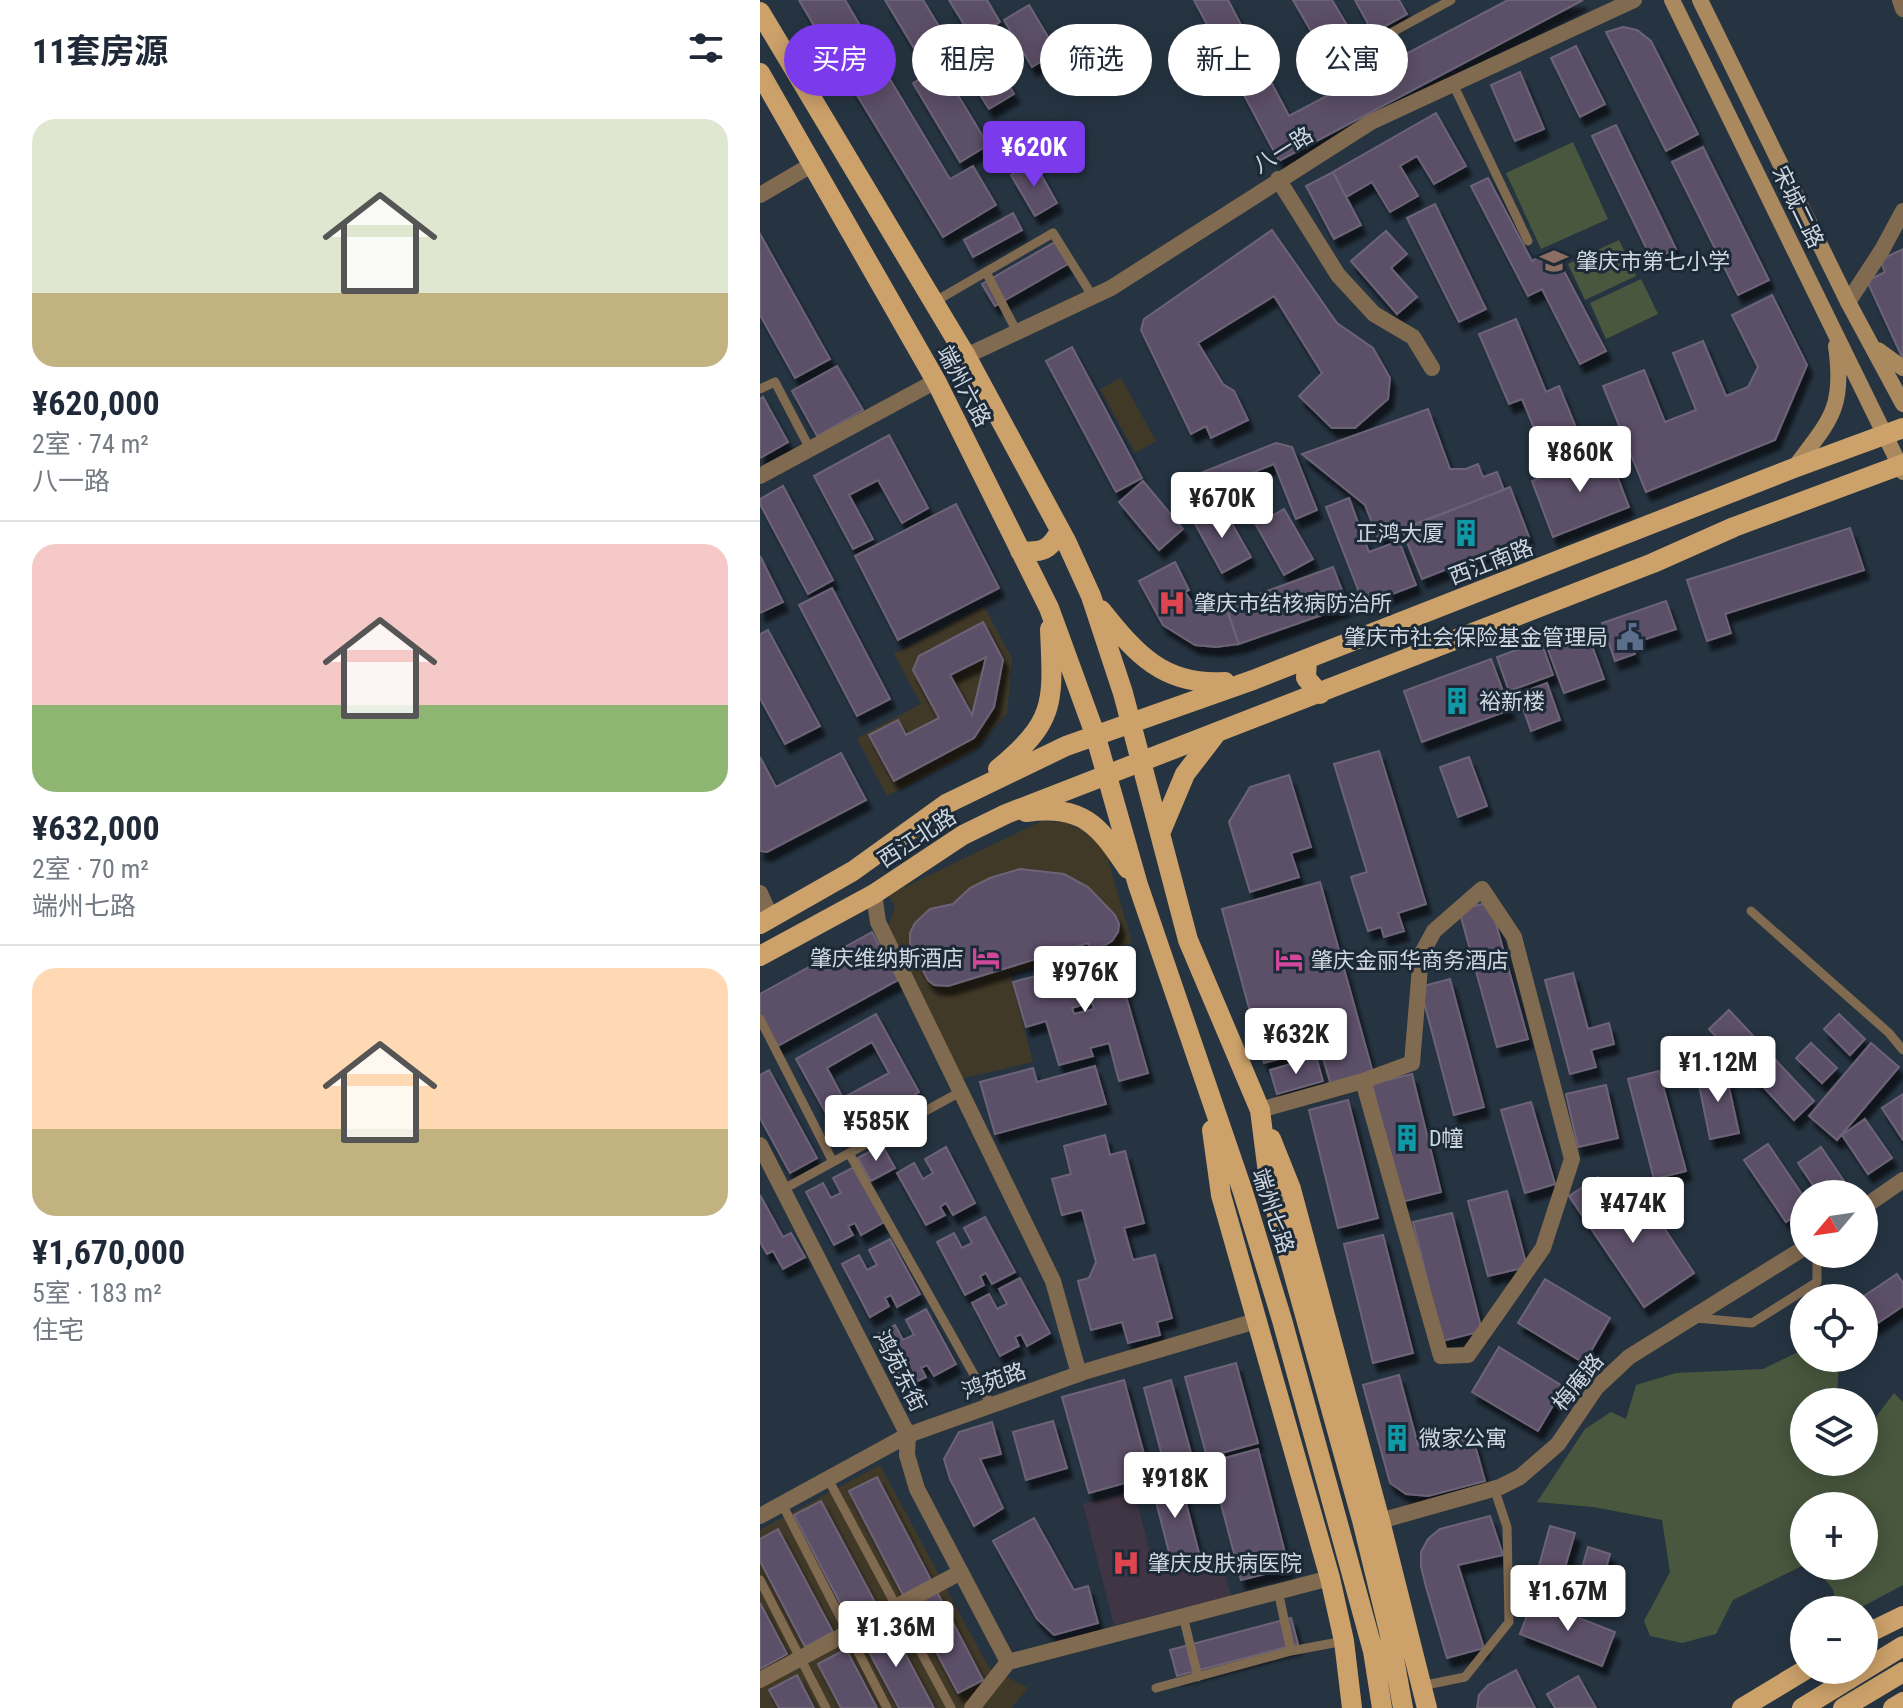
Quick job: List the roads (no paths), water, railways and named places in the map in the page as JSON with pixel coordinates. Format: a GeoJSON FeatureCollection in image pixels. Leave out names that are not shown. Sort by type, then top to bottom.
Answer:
{"type":"FeatureCollection","features":[{"type":"Feature","properties":{"kind":"main road","name":"宋城二路"},"geometry":{"type":"LineString","coordinates":[[1672,0],[1833,329],[1894,432],[1902,467]]}},
{"type":"Feature","properties":{"kind":"main road","name":"宋城二路"},"geometry":{"type":"LineString","coordinates":[[1700,0],[1848,302],[1903,404]]}},
{"type":"Feature","properties":{"kind":"main road","name":"端州六路"},"geometry":{"type":"LineString","coordinates":[[760,12],[966,356],[1060,531],[1091,596]]}},
{"type":"Feature","properties":{"kind":"main road","name":"端州六路"},"geometry":{"type":"LineString","coordinates":[[760,73],[936,381],[1049,608],[1095,734]]}},
{"type":"Feature","properties":{"kind":"main road"},"geometry":{"type":"LineString","coordinates":[[1794,468],[1832,417],[1839,396],[1840,370],[1833,329]]}},
{"type":"Feature","properties":{"kind":"main road"},"geometry":{"type":"LineString","coordinates":[[1871,344],[1903,368]]}},
{"type":"Feature","properties":{"kind":"main road","name":"西江南路"},"geometry":{"type":"LineString","coordinates":[[1095,734],[1253,680],[1794,468],[1894,432]]}},
{"type":"Feature","properties":{"kind":"main road"},"geometry":{"type":"LineString","coordinates":[[1107,773],[1320,694],[1653,563],[1734,527],[1902,467]]}},
{"type":"Feature","properties":{"kind":"main road"},"geometry":{"type":"LineString","coordinates":[[1722,496],[1734,527]]}},
{"type":"Feature","properties":{"kind":"main road"},"geometry":{"type":"LineString","coordinates":[[1020,551],[1040,553],[1053,545],[1060,531]]}},
{"type":"Feature","properties":{"kind":"main road"},"geometry":{"type":"LineString","coordinates":[[1091,596],[1129,645],[1144,659],[1169,673],[1203,683],[1253,680]]}},
{"type":"Feature","properties":{"kind":"main road","name":"端州七路"},"geometry":{"type":"LineString","coordinates":[[1091,596],[1131,722],[1188,940],[1260,1110],[1270,1189],[1362,1520],[1389,1631],[1403,1708]]}},
{"type":"Feature","properties":{"kind":"main road"},"geometry":{"type":"LineString","coordinates":[[976,787],[1033,737],[1046,714],[1051,698],[1049,608]]}},
{"type":"Feature","properties":{"kind":"main road"},"geometry":{"type":"LineString","coordinates":[[1307,659],[1306,678],[1320,694]]}},
{"type":"Feature","properties":{"kind":"main road","name":"端州七路"},"geometry":{"type":"LineString","coordinates":[[1095,734],[1138,885],[1243,1192],[1282,1320],[1373,1651],[1382,1708]]}},
{"type":"Feature","properties":{"kind":"main road","name":"西江北路"},"geometry":{"type":"LineString","coordinates":[[766,921],[853,871],[946,804],[976,787],[1095,734]]}},
{"type":"Feature","properties":{"kind":"main road"},"geometry":{"type":"LineString","coordinates":[[1161,831],[1185,774],[1215,735]]}},
{"type":"Feature","properties":{"kind":"main road","name":"西江北路"},"geometry":{"type":"LineString","coordinates":[[760,956],[874,894],[963,835],[1107,773]]}},
{"type":"Feature","properties":{"kind":"main road"},"geometry":{"type":"LineString","coordinates":[[946,804],[963,835]]}},
{"type":"Feature","properties":{"kind":"main road"},"geometry":{"type":"LineString","coordinates":[[1006,814],[1060,810],[1079,817],[1104,833],[1138,885]]}},
{"type":"Feature","properties":{"kind":"main road"},"geometry":{"type":"LineString","coordinates":[[1206,1087],[1221,1195],[1330,1578],[1344,1641],[1352,1708]]}},
{"type":"Feature","properties":{"kind":"main road"},"geometry":{"type":"LineString","coordinates":[[1260,1110],[1291,1189],[1427,1708]]}},
{"type":"Feature","properties":{"kind":"main road"},"geometry":{"type":"LineString","coordinates":[[1878,1628],[1903,1616]]}},
{"type":"Feature","properties":{"kind":"main road"},"geometry":{"type":"LineString","coordinates":[[1802,1708],[1903,1646]]}},
{"type":"Feature","properties":{"kind":"main road"},"geometry":{"type":"LineString","coordinates":[[1843,1708],[1902,1672]]}},
{"type":"Feature","properties":{"kind":"main road"},"geometry":{"type":"LineString","coordinates":[[1742,1708],[1790,1679]]}},
{"type":"Feature","properties":{"kind":"main road"},"geometry":{"type":"LineString","coordinates":[[1893,1708],[1903,1702]]}},
{"type":"Feature","properties":{"kind":"street","name":"八一路"},"geometry":{"type":"LineString","coordinates":[[966,356],[1111,288],[1371,122],[1634,0]]}},
{"type":"Feature","properties":{"kind":"street"},"geometry":{"type":"LineString","coordinates":[[1900,0],[1903,9]]}},
{"type":"Feature","properties":{"kind":"street"},"geometry":{"type":"LineString","coordinates":[[760,195],[813,164]]}},
{"type":"Feature","properties":{"kind":"street"},"geometry":{"type":"LineString","coordinates":[[1278,179],[1338,275],[1374,314],[1413,337],[1432,368]]}},
{"type":"Feature","properties":{"kind":"street"},"geometry":{"type":"LineString","coordinates":[[1848,302],[1903,211]]}},
{"type":"Feature","properties":{"kind":"street"},"geometry":{"type":"LineString","coordinates":[[760,476],[936,381]]}},
{"type":"Feature","properties":{"kind":"street"},"geometry":{"type":"LineString","coordinates":[[1260,1110],[1363,1081],[1412,1063],[1421,955],[1434,931],[1482,889],[1514,937],[1572,1159],[1543,1248],[1468,1355],[1441,1356],[1363,1081]]}},
{"type":"Feature","properties":{"kind":"street"},"geometry":{"type":"LineString","coordinates":[[760,893],[766,921]]}},
{"type":"Feature","properties":{"kind":"street"},"geometry":{"type":"LineString","coordinates":[[874,894],[878,922],[1053,1281],[1079,1374]]}},
{"type":"Feature","properties":{"kind":"street","name":"鸿苑东街"},"geometry":{"type":"LineString","coordinates":[[760,1145],[908,1435],[907,1455],[917,1489],[1008,1662]]}},
{"type":"Feature","properties":{"kind":"street"},"geometry":{"type":"LineString","coordinates":[[1878,1197],[1903,1180]]}},
{"type":"Feature","properties":{"kind":"street","name":"梅庵路"},"geometry":{"type":"LineString","coordinates":[[1380,1521],[1494,1488],[1520,1477],[1541,1462],[1558,1444],[1596,1388],[1629,1357],[1790,1257]]}},
{"type":"Feature","properties":{"kind":"street","name":"鸿苑路"},"geometry":{"type":"LineString","coordinates":[[760,1516],[908,1435],[1079,1374],[1256,1321]]}},
{"type":"Feature","properties":{"kind":"street"},"geometry":{"type":"LineString","coordinates":[[760,1680],[961,1572]]}},
{"type":"Feature","properties":{"kind":"street"},"geometry":{"type":"LineString","coordinates":[[972,1708],[1008,1662],[1330,1578]]}},
{"type":"Feature","properties":{"kind":"lane"},"geometry":{"type":"LineString","coordinates":[[1407,24],[1451,0]]}},
{"type":"Feature","properties":{"kind":"lane"},"geometry":{"type":"LineString","coordinates":[[1453,84],[1528,241]]}},
{"type":"Feature","properties":{"kind":"lane"},"geometry":{"type":"LineString","coordinates":[[934,302],[1053,233],[1093,297]]}},
{"type":"Feature","properties":{"kind":"lane"},"geometry":{"type":"LineString","coordinates":[[986,272],[1017,332]]}},
{"type":"Feature","properties":{"kind":"lane"},"geometry":{"type":"LineString","coordinates":[[760,389],[775,382],[810,449]]}},
{"type":"Feature","properties":{"kind":"lane"},"geometry":{"type":"LineString","coordinates":[[1751,911],[1889,1033],[1903,1050]]}},
{"type":"Feature","properties":{"kind":"lane"},"geometry":{"type":"LineString","coordinates":[[760,1019],[833,1162]]}},
{"type":"Feature","properties":{"kind":"lane"},"geometry":{"type":"LineString","coordinates":[[782,1190],[960,1092]]}},
{"type":"Feature","properties":{"kind":"lane"},"geometry":{"type":"LineString","coordinates":[[849,1153],[991,1405]]}},
{"type":"Feature","properties":{"kind":"lane"},"geometry":{"type":"LineString","coordinates":[[1692,1318],[1752,1323],[1817,1282],[1817,1268]]}},
{"type":"Feature","properties":{"kind":"lane"},"geometry":{"type":"LineString","coordinates":[[828,1479],[951,1708]]}},
{"type":"Feature","properties":{"kind":"lane"},"geometry":{"type":"LineString","coordinates":[[1421,1686],[1465,1677],[1509,1622],[1507,1527],[1494,1488]]}},
{"type":"Feature","properties":{"kind":"lane"},"geometry":{"type":"LineString","coordinates":[[782,1504],[887,1708]]}},
{"type":"Feature","properties":{"kind":"lane"},"geometry":{"type":"LineString","coordinates":[[760,1580],[826,1708]]}},
{"type":"Feature","properties":{"kind":"lane"},"geometry":{"type":"LineString","coordinates":[[1278,1591],[1291,1651]]}},
{"type":"Feature","properties":{"kind":"lane"},"geometry":{"type":"LineString","coordinates":[[1183,1616],[1198,1677]]}},
{"type":"Feature","properties":{"kind":"lane"},"geometry":{"type":"LineString","coordinates":[[1156,1688],[1291,1651],[1344,1641]]}},
{"type":"Feature","properties":{"kind":"place","name":"肇庆市第七小学"},"geometry":{"type":"Point","coordinates":[1554,261]}},
{"type":"Feature","properties":{"kind":"place","name":"正鸿大厦"},"geometry":{"type":"Point","coordinates":[1466,533]}},
{"type":"Feature","properties":{"kind":"place","name":"肇庆市结核病防治所"},"geometry":{"type":"Point","coordinates":[1172,603]}},
{"type":"Feature","properties":{"kind":"place","name":"肇庆市社会保险基金管理局"},"geometry":{"type":"Point","coordinates":[1630,637]}},
{"type":"Feature","properties":{"kind":"place","name":"裕新楼"},"geometry":{"type":"Point","coordinates":[1457,701]}},
{"type":"Feature","properties":{"kind":"place","name":"肇庆维纳斯酒店"},"geometry":{"type":"Point","coordinates":[986,958]}},
{"type":"Feature","properties":{"kind":"place","name":"肇庆金丽华商务酒店"},"geometry":{"type":"Point","coordinates":[1289,960]}},
{"type":"Feature","properties":{"kind":"place","name":"D幢"},"geometry":{"type":"Point","coordinates":[1407,1138]}},
{"type":"Feature","properties":{"kind":"place","name":"微家公寓"},"geometry":{"type":"Point","coordinates":[1397,1438]}},
{"type":"Feature","properties":{"kind":"place","name":"肇庆皮肤病医院"},"geometry":{"type":"Point","coordinates":[1126,1563]}}]}
